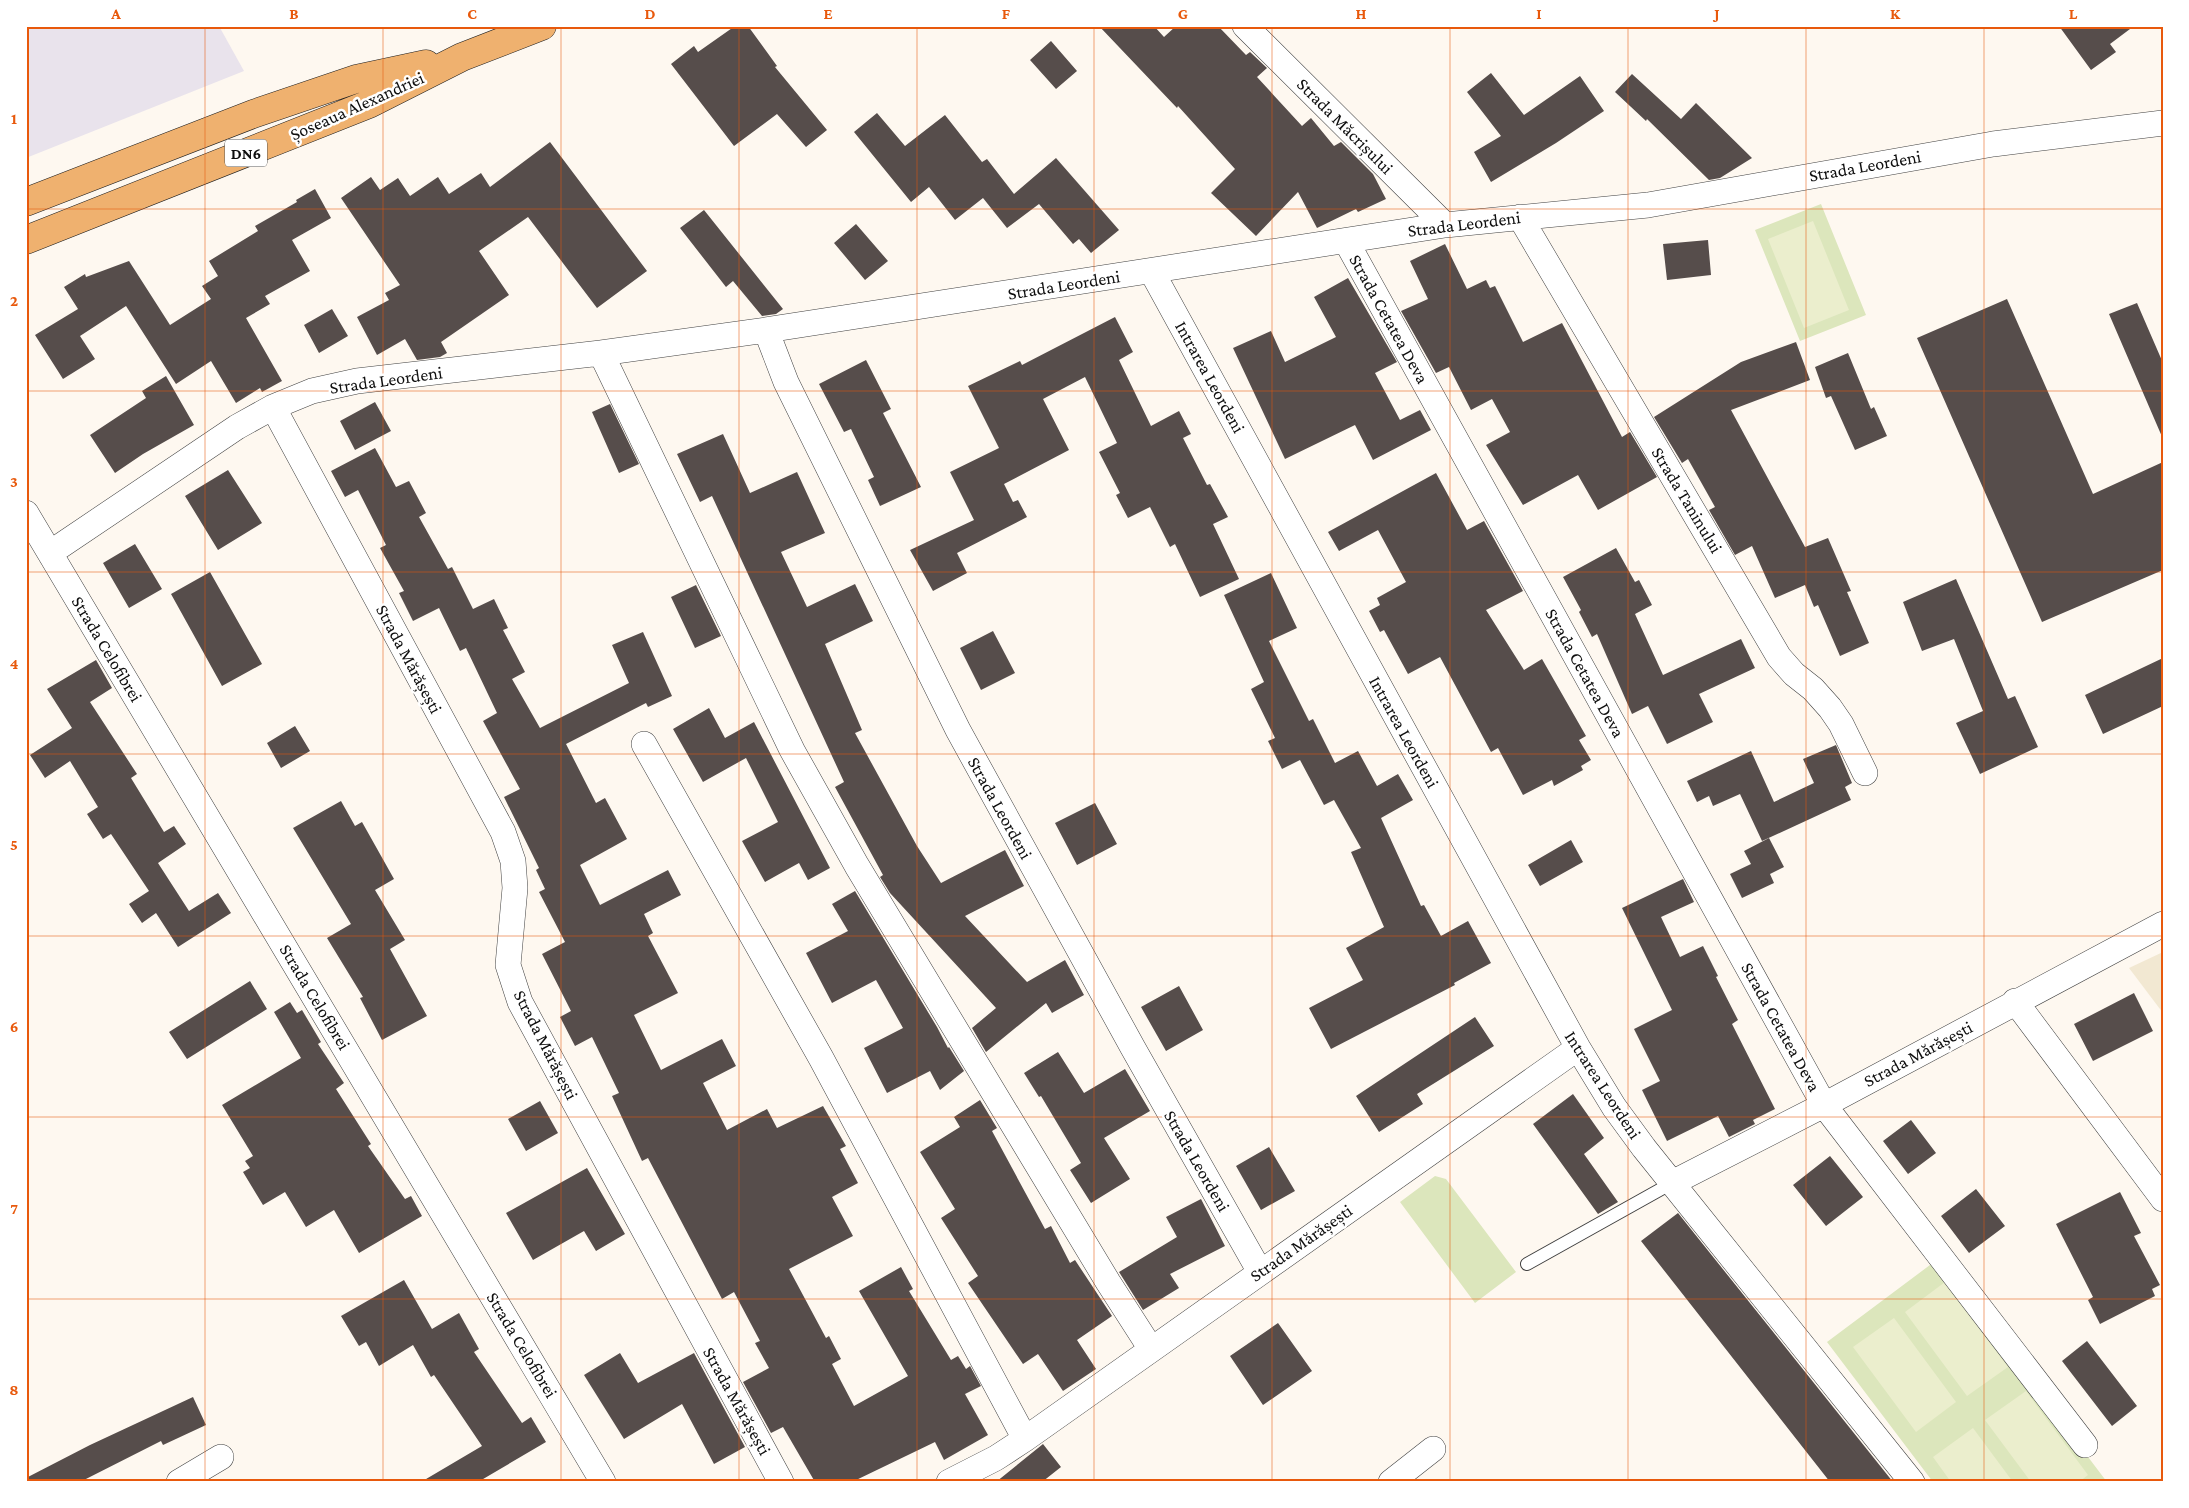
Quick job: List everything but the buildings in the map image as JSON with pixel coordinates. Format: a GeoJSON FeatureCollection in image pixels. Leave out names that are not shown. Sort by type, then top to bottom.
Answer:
{"type":"FeatureCollection","features":[{"type":"Feature","properties":{"kind":"main road","name":"Șoseaua Alexandriei"},"geometry":{"type":"LineString","coordinates":[[26,240],[369,104],[462,57],[542,26]]}},
{"type":"Feature","properties":{"kind":"main road","name":"Șoseaua Alexandriei"},"geometry":{"type":"LineString","coordinates":[[26,202],[243,118],[356,79],[462,57]]}},
{"type":"Feature","properties":{"kind":"street","name":"Strada Măcrișului"},"geometry":{"type":"LineString","coordinates":[[1246,26],[1445,226]]}},
{"type":"Feature","properties":{"kind":"street","name":"Strada Leordeni"},"geometry":{"type":"LineString","coordinates":[[50,553],[237,428],[273,407],[312,392],[356,381],[601,353],[766,330],[1445,226],[1648,205],[1993,144],[2163,123]]}},
{"type":"Feature","properties":{"kind":"street","name":"Strada Taninului"},"geometry":{"type":"LineString","coordinates":[[1520,217],[1779,656],[1794,674],[1830,708],[1841,724],[1865,773]]}},
{"type":"Feature","properties":{"kind":"street","name":"Strada Cetatea Deva"},"geometry":{"type":"LineString","coordinates":[[1346,241],[1824,1105],[2085,1445]]}},
{"type":"Feature","properties":{"kind":"street","name":"Intrarea Leordeni"},"geometry":{"type":"LineString","coordinates":[[1152,272],[1578,1048],[1614,1107],[1672,1184],[1912,1482]]}},
{"type":"Feature","properties":{"kind":"street","name":"Strada Leordeni"},"geometry":{"type":"LineString","coordinates":[[766,330],[786,382],[958,730],[1133,1048],[1260,1272]]}},
{"type":"Feature","properties":{"kind":"street"},"geometry":{"type":"LineString","coordinates":[[601,353],[792,750],[857,866],[1108,1282],[1151,1349]]}},
{"type":"Feature","properties":{"kind":"street","name":"Strada Mărășești"},"geometry":{"type":"LineString","coordinates":[[273,407],[503,832],[513,861],[515,888],[508,965],[520,1002],[781,1482]]}},
{"type":"Feature","properties":{"kind":"street","name":"Strada Celofibrei"},"geometry":{"type":"LineString","coordinates":[[26,513],[603,1482]]}},
{"type":"Feature","properties":{"kind":"street"},"geometry":{"type":"LineString","coordinates":[[644,744],[820,1058],[1025,1439]]}},
{"type":"Feature","properties":{"kind":"street","name":"Strada Mărășești"},"geometry":{"type":"LineString","coordinates":[[1672,1184],[2163,924]]}},
{"type":"Feature","properties":{"kind":"street"},"geometry":{"type":"LineString","coordinates":[[2015,1001],[2163,1199]]}},
{"type":"Feature","properties":{"kind":"street","name":"Strada Mărășești"},"geometry":{"type":"LineString","coordinates":[[949,1482],[996,1458],[1025,1439],[1578,1048]]}},
{"type":"Feature","properties":{"kind":"street"},"geometry":{"type":"LineString","coordinates":[[1391,1482],[1433,1448]]}},
{"type":"Feature","properties":{"kind":"street"},"geometry":{"type":"LineString","coordinates":[[179,1482],[221,1457]]}},
{"type":"Feature","properties":{"kind":"lane"},"geometry":{"type":"LineString","coordinates":[[1527,1264],[1672,1184]]}},
{"type":"Feature","properties":{"kind":"shaded area"},"geometry":{"type":"Polygon","coordinates":[[[26,26],[219,26],[244,71],[26,158],[26,26]]]}},
{"type":"Feature","properties":{"kind":"shaded area"},"geometry":{"type":"Polygon","coordinates":[[[2163,952],[2163,1013],[2129,968],[2163,952]]]}},
{"type":"Feature","properties":{"kind":"green space"},"geometry":{"type":"Polygon","coordinates":[[[1821,204],[1866,315],[1800,341],[1755,230],[1821,204]]]}},
{"type":"Feature","properties":{"kind":"green space"},"geometry":{"type":"Polygon","coordinates":[[[1813,221],[1849,310],[1804,328],[1768,239],[1813,221]]]}},
{"type":"Feature","properties":{"kind":"green space"},"geometry":{"type":"Polygon","coordinates":[[[1435,1176],[1446,1179],[1516,1272],[1475,1303],[1400,1202],[1435,1176]]]}},
{"type":"Feature","properties":{"kind":"green space"},"geometry":{"type":"Polygon","coordinates":[[[1938,1259],[2107,1482],[1933,1482],[1827,1342],[1938,1259]]]}},
{"type":"Feature","properties":{"kind":"green space"},"geometry":{"type":"Polygon","coordinates":[[[1945,1282],[2008,1367],[1967,1396],[1905,1312],[1945,1282]]]}},
{"type":"Feature","properties":{"kind":"green space"},"geometry":{"type":"Polygon","coordinates":[[[1894,1318],[1956,1402],[1916,1432],[1853,1347],[1894,1318]]]}},
{"type":"Feature","properties":{"kind":"green space"},"geometry":{"type":"Polygon","coordinates":[[[2026,1391],[2088,1475],[2079,1482],[2031,1482],[1985,1420],[2026,1391]]]}},
{"type":"Feature","properties":{"kind":"green space"},"geometry":{"type":"Polygon","coordinates":[[[1973,1428],[2013,1482],[1951,1482],[1933,1457],[1973,1428]]]}}]}
